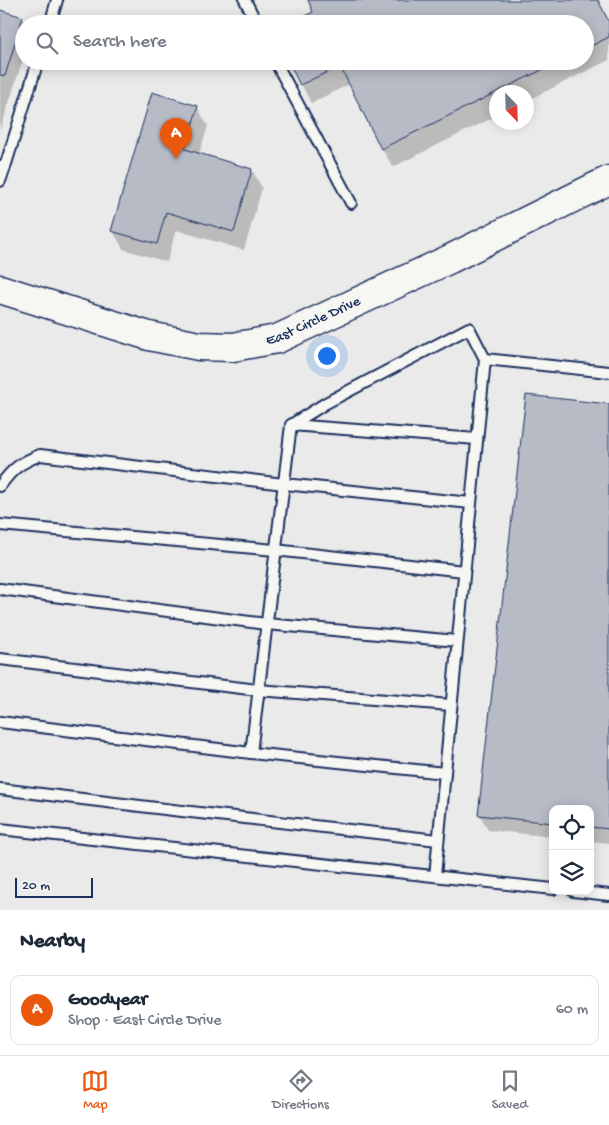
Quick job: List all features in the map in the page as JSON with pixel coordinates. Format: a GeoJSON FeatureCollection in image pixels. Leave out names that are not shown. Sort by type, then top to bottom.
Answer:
{"type":"FeatureCollection","features":[{"type":"Feature","properties":{"kind":"street","name":"East Circle Drive"},"geometry":{"type":"LineString","coordinates":[[0,289],[149,336],[199,346],[233,347],[277,340],[450,259],[609,180]]}},
{"type":"Feature","properties":{"kind":"lane"},"geometry":{"type":"LineString","coordinates":[[53,15],[57,0]]}},
{"type":"Feature","properties":{"kind":"lane"},"geometry":{"type":"LineString","coordinates":[[245,0],[252,15]]}},
{"type":"Feature","properties":{"kind":"lane"},"geometry":{"type":"LineString","coordinates":[[0,181],[3,166],[35,70]]}},
{"type":"Feature","properties":{"kind":"lane"},"geometry":{"type":"LineString","coordinates":[[280,70],[351,203]]}},
{"type":"Feature","properties":{"kind":"lane"},"geometry":{"type":"LineString","coordinates":[[291,425],[326,403],[469,328],[485,360],[435,876]]}},
{"type":"Feature","properties":{"kind":"lane"},"geometry":{"type":"LineString","coordinates":[[485,360],[609,372]]}},
{"type":"Feature","properties":{"kind":"lane"},"geometry":{"type":"LineString","coordinates":[[291,425],[477,439]]}},
{"type":"Feature","properties":{"kind":"lane"},"geometry":{"type":"LineString","coordinates":[[250,753],[291,425]]}},
{"type":"Feature","properties":{"kind":"lane"},"geometry":{"type":"LineString","coordinates":[[0,486],[14,468],[25,460],[40,455],[284,484],[471,503]]}},
{"type":"Feature","properties":{"kind":"lane"},"geometry":{"type":"LineString","coordinates":[[0,525],[275,550],[464,571]]}},
{"type":"Feature","properties":{"kind":"lane"},"geometry":{"type":"LineString","coordinates":[[0,589],[266,624],[457,641]]}},
{"type":"Feature","properties":{"kind":"lane"},"geometry":{"type":"LineString","coordinates":[[0,659],[258,690],[451,705]]}},
{"type":"Feature","properties":{"kind":"lane"},"geometry":{"type":"LineString","coordinates":[[0,722],[250,753],[445,773]]}},
{"type":"Feature","properties":{"kind":"lane"},"geometry":{"type":"LineString","coordinates":[[0,789],[438,840]]}},
{"type":"Feature","properties":{"kind":"lane"},"geometry":{"type":"LineString","coordinates":[[0,829],[549,889]]}},
{"type":"Feature","properties":{"kind":"lane"},"geometry":{"type":"LineString","coordinates":[[594,893],[609,895]]}},
{"type":"Feature","properties":{"kind":"building"},"geometry":{"type":"Polygon","coordinates":[[[308,0],[598,0],[609,22],[609,37],[594,44],[594,15],[307,15],[313,12],[308,0]]]}},
{"type":"Feature","properties":{"kind":"building"},"geometry":{"type":"Polygon","coordinates":[[[0,10],[16,15],[15,43],[5,76],[0,75],[0,10]]]}},
{"type":"Feature","properties":{"kind":"building"},"geometry":{"type":"Polygon","coordinates":[[[292,70],[332,70],[300,85],[292,70]]]}},
{"type":"Feature","properties":{"kind":"building"},"geometry":{"type":"Polygon","coordinates":[[[342,70],[542,70],[511,85],[489,85],[489,96],[381,149],[342,70]]]}},
{"type":"Feature","properties":{"kind":"building"},"geometry":{"type":"Polygon","coordinates":[[[152,92],[198,106],[185,149],[252,169],[234,232],[166,212],[157,244],[111,231],[152,92]]]}},
{"type":"Feature","properties":{"kind":"building"},"geometry":{"type":"Polygon","coordinates":[[[526,395],[609,404],[609,829],[594,827],[594,805],[549,805],[549,823],[478,815],[526,395]]]}},
{"type":"Feature","properties":{"kind":"place","name":"Goodyear"},"geometry":{"type":"Point","coordinates":[176,159]}}]}
